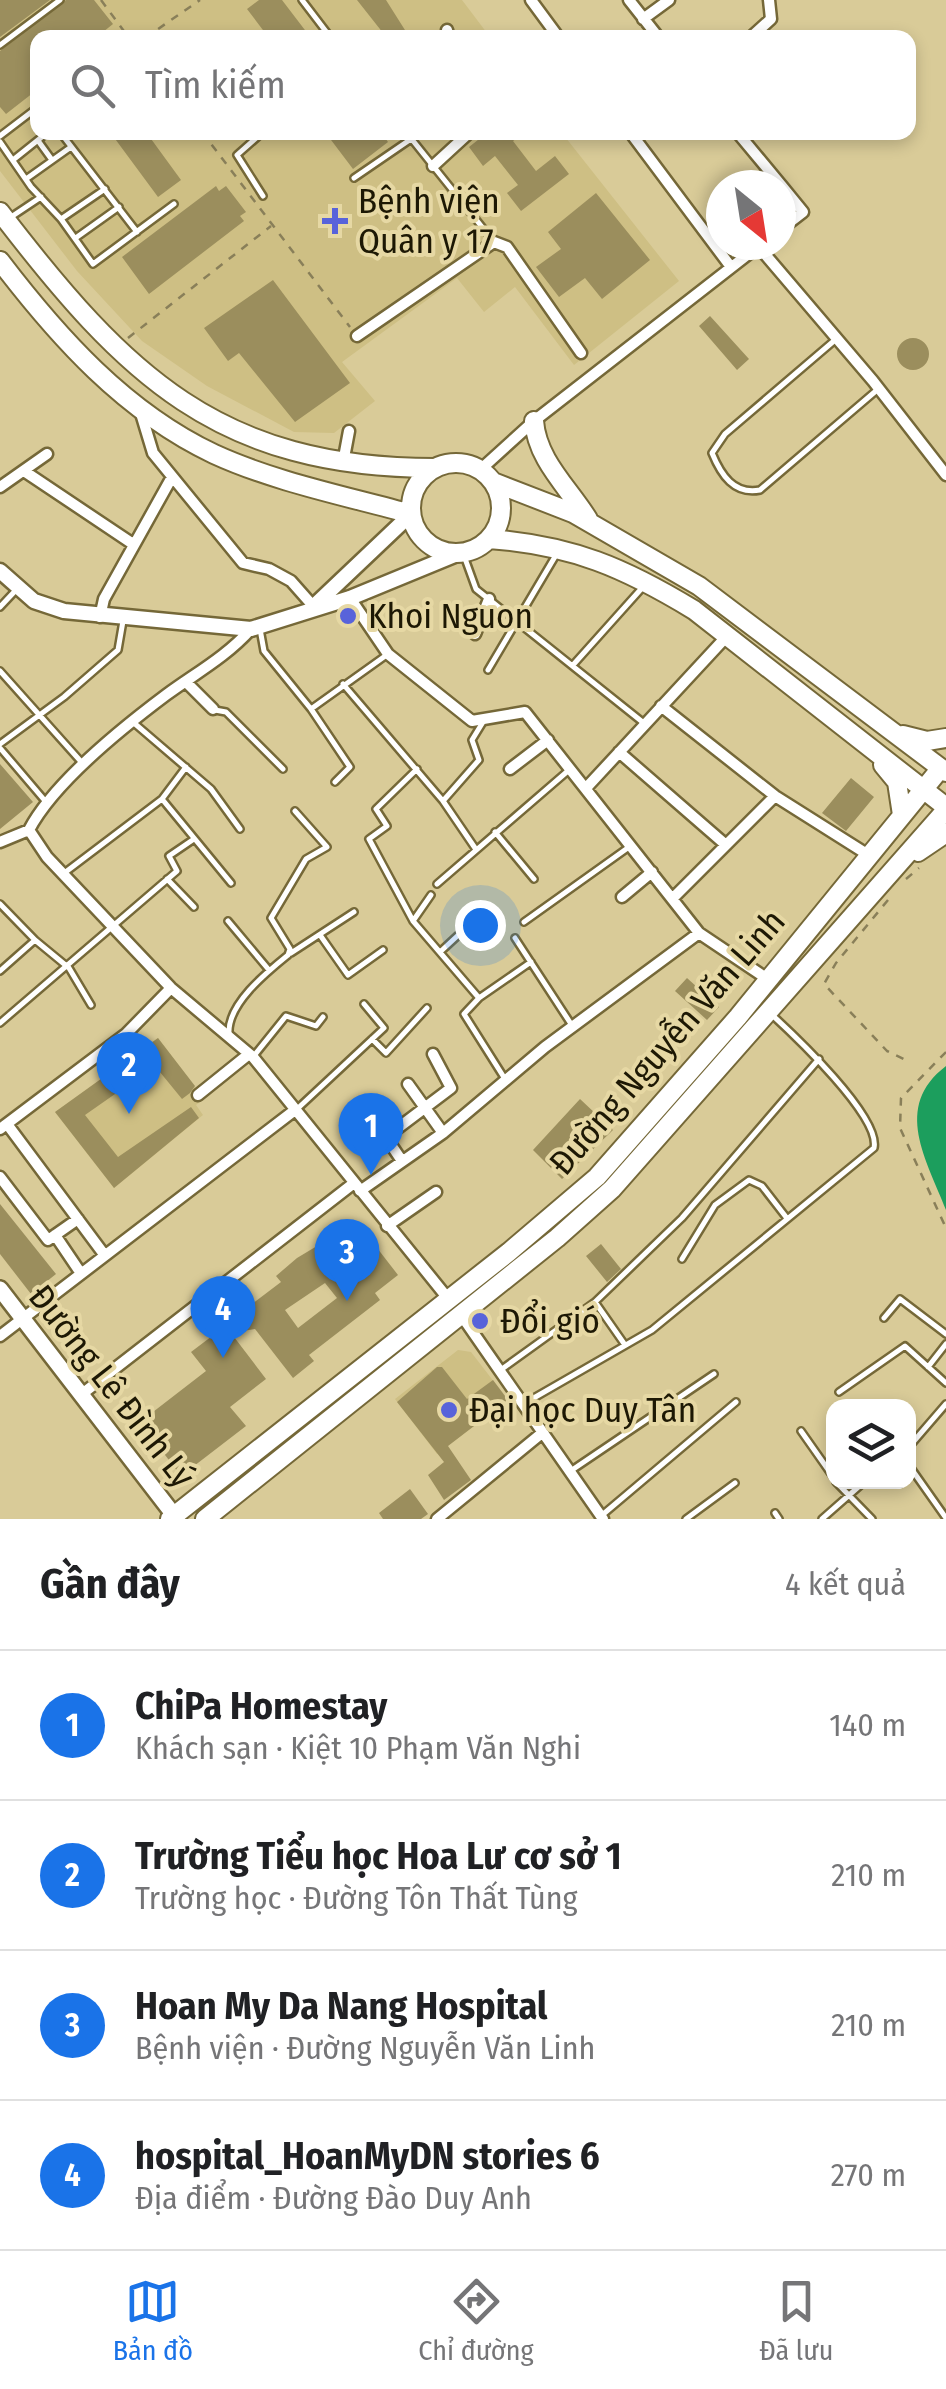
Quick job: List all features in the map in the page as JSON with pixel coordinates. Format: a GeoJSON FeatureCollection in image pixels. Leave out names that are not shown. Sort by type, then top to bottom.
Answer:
{"type":"FeatureCollection","features":[{"type":"Feature","properties":{"kind":"main road"},"geometry":{"type":"LineString","coordinates":[[2,219],[116,348],[175,398],[230,430],[265,444],[343,464],[435,468],[458,463],[591,524],[699,586],[944,767]]}},
{"type":"Feature","properties":{"kind":"main road"},"geometry":{"type":"LineString","coordinates":[[1,264],[70,344],[140,409],[212,453],[257,471],[411,514]]}},
{"type":"Feature","properties":{"kind":"main road"},"geometry":{"type":"LineString","coordinates":[[534,420],[536,437],[548,464],[591,524]]}},
{"type":"Feature","properties":{"kind":"main road"},"geometry":{"type":"LineString","coordinates":[[435,468],[416,488],[411,514],[423,540],[460,553],[489,539],[560,548],[615,564],[727,636],[946,808]]}},
{"type":"Feature","properties":{"kind":"main road"},"geometry":{"type":"LineString","coordinates":[[487,476],[501,511],[489,539]]}},
{"type":"Feature","properties":{"kind":"main road"},"geometry":{"type":"LineString","coordinates":[[893,731],[927,741],[946,738]]}},
{"type":"Feature","properties":{"kind":"main road"},"geometry":{"type":"LineString","coordinates":[[867,746],[897,782],[902,815]]}},
{"type":"Feature","properties":{"kind":"main road","name":"Đường Nguyễn Văn Linh"},"geometry":{"type":"LineString","coordinates":[[173,1518],[567,1204],[651,1118],[944,767]]}},
{"type":"Feature","properties":{"kind":"main road","name":"Đường Nguyễn Văn Linh"},"geometry":{"type":"LineString","coordinates":[[205,1519],[593,1206],[666,1131],[770,1012],[891,888],[946,808]]}},
{"type":"Feature","properties":{"kind":"main road"},"geometry":{"type":"LineString","coordinates":[[891,888],[932,839],[946,834]]}},
{"type":"Feature","properties":{"kind":"main road"},"geometry":{"type":"LineString","coordinates":[[738,1017],[754,1031]]}},
{"type":"Feature","properties":{"kind":"main road"},"geometry":{"type":"LineString","coordinates":[[651,1118],[666,1131]]}},
{"type":"Feature","properties":{"kind":"main road","name":"Đường Lê Đình Lý"},"geometry":{"type":"LineString","coordinates":[[0,1289],[173,1518]]}},
{"type":"Feature","properties":{"kind":"street"},"geometry":{"type":"LineString","coordinates":[[531,0],[553,30]]}},
{"type":"Feature","properties":{"kind":"street"},"geometry":{"type":"LineString","coordinates":[[630,0],[652,30]]}},
{"type":"Feature","properties":{"kind":"street"},"geometry":{"type":"LineString","coordinates":[[643,19],[669,0]]}},
{"type":"Feature","properties":{"kind":"street"},"geometry":{"type":"LineString","coordinates":[[759,30],[771,19],[769,0]]}},
{"type":"Feature","properties":{"kind":"street"},"geometry":{"type":"LineString","coordinates":[[433,166],[461,140]]}},
{"type":"Feature","properties":{"kind":"street"},"geometry":{"type":"LineString","coordinates":[[636,140],[732,267]]}},
{"type":"Feature","properties":{"kind":"street"},"geometry":{"type":"LineString","coordinates":[[744,140],[769,170]]}},
{"type":"Feature","properties":{"kind":"street"},"geometry":{"type":"LineString","coordinates":[[357,336],[494,242],[507,247],[581,353]]}},
{"type":"Feature","properties":{"kind":"street"},"geometry":{"type":"LineString","coordinates":[[487,476],[534,420],[741,260]]}},
{"type":"Feature","properties":{"kind":"street"},"geometry":{"type":"LineString","coordinates":[[770,260],[879,388],[946,476]]}},
{"type":"Feature","properties":{"kind":"street"},"geometry":{"type":"LineString","coordinates":[[140,409],[153,453],[243,563],[269,569],[291,581],[314,607]]}},
{"type":"Feature","properties":{"kind":"street"},"geometry":{"type":"LineString","coordinates":[[343,464],[349,431]]}},
{"type":"Feature","properties":{"kind":"street"},"geometry":{"type":"LineString","coordinates":[[0,487],[48,454]]}},
{"type":"Feature","properties":{"kind":"street"},"geometry":{"type":"LineString","coordinates":[[24,470],[133,544]]}},
{"type":"Feature","properties":{"kind":"street"},"geometry":{"type":"LineString","coordinates":[[100,617],[104,598],[172,477]]}},
{"type":"Feature","properties":{"kind":"street"},"geometry":{"type":"LineString","coordinates":[[314,607],[411,514]]}},
{"type":"Feature","properties":{"kind":"street"},"geometry":{"type":"LineString","coordinates":[[0,572],[16,590],[64,612],[255,627],[350,598],[460,553]]}},
{"type":"Feature","properties":{"kind":"street"},"geometry":{"type":"LineString","coordinates":[[350,598],[388,654],[472,722],[525,712],[699,933],[769,980]]}},
{"type":"Feature","properties":{"kind":"street"},"geometry":{"type":"LineString","coordinates":[[475,634],[488,599]]}},
{"type":"Feature","properties":{"kind":"street"},"geometry":{"type":"LineString","coordinates":[[1,839],[29,830],[46,802],[85,766],[134,722],[232,650],[255,627]]}},
{"type":"Feature","properties":{"kind":"street"},"geometry":{"type":"LineString","coordinates":[[587,787],[727,636]]}},
{"type":"Feature","properties":{"kind":"street"},"geometry":{"type":"LineString","coordinates":[[186,682],[213,709]]}},
{"type":"Feature","properties":{"kind":"street"},"geometry":{"type":"LineString","coordinates":[[662,706],[775,796],[870,856]]}},
{"type":"Feature","properties":{"kind":"street"},"geometry":{"type":"LineString","coordinates":[[510,770],[548,740]]}},
{"type":"Feature","properties":{"kind":"street"},"geometry":{"type":"LineString","coordinates":[[619,752],[726,845]]}},
{"type":"Feature","properties":{"kind":"street"},"geometry":{"type":"LineString","coordinates":[[672,898],[775,796]]}},
{"type":"Feature","properties":{"kind":"street"},"geometry":{"type":"LineString","coordinates":[[29,830],[32,840],[171,988],[229,1034],[296,1110],[449,1299],[602,1518]]}},
{"type":"Feature","properties":{"kind":"street"},"geometry":{"type":"LineString","coordinates":[[622,897],[652,872]]}},
{"type":"Feature","properties":{"kind":"street"},"geometry":{"type":"LineString","coordinates":[[82,1394],[357,1187],[444,1132],[572,1028],[699,933]]}},
{"type":"Feature","properties":{"kind":"street"},"geometry":{"type":"LineString","coordinates":[[103,1253],[4,1126],[126,1034],[171,988]]}},
{"type":"Feature","properties":{"kind":"street"},"geometry":{"type":"LineString","coordinates":[[402,1161],[384,1133],[427,1110],[451,1088],[432,1054]]}},
{"type":"Feature","properties":{"kind":"street"},"geometry":{"type":"LineString","coordinates":[[198,1094],[251,1056]]}},
{"type":"Feature","properties":{"kind":"street"},"geometry":{"type":"LineString","coordinates":[[408,1084],[444,1132]]}},
{"type":"Feature","properties":{"kind":"street"},"geometry":{"type":"LineString","coordinates":[[0,1336],[103,1253],[296,1110]]}},
{"type":"Feature","properties":{"kind":"street"},"geometry":{"type":"LineString","coordinates":[[0,1177],[48,1240],[78,1219]]}},
{"type":"Feature","properties":{"kind":"street"},"geometry":{"type":"LineString","coordinates":[[387,1226],[436,1192]]}},
{"type":"Feature","properties":{"kind":"street"},"geometry":{"type":"LineString","coordinates":[[55,1235],[80,1272]]}},
{"type":"Feature","properties":{"kind":"street"},"geometry":{"type":"LineString","coordinates":[[436,1519],[542,1433]]}},
{"type":"Feature","properties":{"kind":"lane"},"geometry":{"type":"LineString","coordinates":[[0,44],[60,0]]}},
{"type":"Feature","properties":{"kind":"lane"},"geometry":{"type":"LineString","coordinates":[[302,0],[325,30]]}},
{"type":"Feature","properties":{"kind":"lane"},"geometry":{"type":"LineString","coordinates":[[30,114],[0,139],[26,179],[93,264],[174,204]]}},
{"type":"Feature","properties":{"kind":"lane"},"geometry":{"type":"LineString","coordinates":[[65,140],[137,232]]}},
{"type":"Feature","properties":{"kind":"lane"},"geometry":{"type":"LineString","coordinates":[[254,140],[237,155],[263,196]]}},
{"type":"Feature","properties":{"kind":"lane"},"geometry":{"type":"LineString","coordinates":[[354,178],[404,140]]}},
{"type":"Feature","properties":{"kind":"lane"},"geometry":{"type":"LineString","coordinates":[[412,140],[494,242]]}},
{"type":"Feature","properties":{"kind":"lane"},"geometry":{"type":"LineString","coordinates":[[13,160],[38,141],[52,160]]}},
{"type":"Feature","properties":{"kind":"lane"},"geometry":{"type":"LineString","coordinates":[[26,179],[70,147]]}},
{"type":"Feature","properties":{"kind":"lane"},"geometry":{"type":"LineString","coordinates":[[61,219],[104,189]]}},
{"type":"Feature","properties":{"kind":"lane"},"geometry":{"type":"LineString","coordinates":[[2,219],[40,197]]}},
{"type":"Feature","properties":{"kind":"lane"},"geometry":{"type":"LineString","coordinates":[[76,238],[119,207]]}},
{"type":"Feature","properties":{"kind":"lane"},"geometry":{"type":"LineString","coordinates":[[835,340],[725,434],[712,453],[732,485],[747,492],[760,490],[879,388]]}},
{"type":"Feature","properties":{"kind":"lane"},"geometry":{"type":"LineString","coordinates":[[488,670],[560,548]]}},
{"type":"Feature","properties":{"kind":"lane"},"geometry":{"type":"LineString","coordinates":[[460,553],[476,589],[645,724]]}},
{"type":"Feature","properties":{"kind":"lane"},"geometry":{"type":"LineString","coordinates":[[572,666],[647,582]]}},
{"type":"Feature","properties":{"kind":"lane"},"geometry":{"type":"LineString","coordinates":[[0,607],[16,590]]}},
{"type":"Feature","properties":{"kind":"lane"},"geometry":{"type":"LineString","coordinates":[[46,802],[0,746],[118,650],[123,618]]}},
{"type":"Feature","properties":{"kind":"lane"},"geometry":{"type":"LineString","coordinates":[[255,627],[264,651],[350,766],[335,782]]}},
{"type":"Feature","properties":{"kind":"lane"},"geometry":{"type":"LineString","coordinates":[[311,709],[388,654]]}},
{"type":"Feature","properties":{"kind":"lane"},"geometry":{"type":"LineString","coordinates":[[0,671],[85,766]]}},
{"type":"Feature","properties":{"kind":"lane"},"geometry":{"type":"LineString","coordinates":[[343,684],[443,801],[474,848]]}},
{"type":"Feature","properties":{"kind":"lane"},"geometry":{"type":"LineString","coordinates":[[213,709],[226,712],[283,769]]}},
{"type":"Feature","properties":{"kind":"lane"},"geometry":{"type":"LineString","coordinates":[[443,801],[479,760],[472,740],[485,719]]}},
{"type":"Feature","properties":{"kind":"lane"},"geometry":{"type":"LineString","coordinates":[[134,722],[211,789],[240,828]]}},
{"type":"Feature","properties":{"kind":"lane"},"geometry":{"type":"LineString","coordinates":[[63,874],[162,800],[186,768]]}},
{"type":"Feature","properties":{"kind":"lane"},"geometry":{"type":"LineString","coordinates":[[438,884],[474,848],[572,768]]}},
{"type":"Feature","properties":{"kind":"lane"},"geometry":{"type":"LineString","coordinates":[[417,769],[376,810],[387,826],[368,840],[412,921],[479,998]]}},
{"type":"Feature","properties":{"kind":"lane"},"geometry":{"type":"LineString","coordinates":[[162,800],[231,884]]}},
{"type":"Feature","properties":{"kind":"lane"},"geometry":{"type":"LineString","coordinates":[[288,955],[290,949],[271,918],[306,859],[327,846],[294,811]]}},
{"type":"Feature","properties":{"kind":"lane"},"geometry":{"type":"LineString","coordinates":[[495,832],[534,879]]}},
{"type":"Feature","properties":{"kind":"lane"},"geometry":{"type":"LineString","coordinates":[[0,1023],[177,870],[169,856],[194,839]]}},
{"type":"Feature","properties":{"kind":"lane"},"geometry":{"type":"LineString","coordinates":[[524,922],[632,845]]}},
{"type":"Feature","properties":{"kind":"lane"},"geometry":{"type":"LineString","coordinates":[[167,879],[194,907]]}},
{"type":"Feature","properties":{"kind":"lane"},"geometry":{"type":"LineString","coordinates":[[412,921],[431,895]]}},
{"type":"Feature","properties":{"kind":"lane"},"geometry":{"type":"LineString","coordinates":[[0,904],[68,968],[92,1005]]}},
{"type":"Feature","properties":{"kind":"lane"},"geometry":{"type":"LineString","coordinates":[[229,1034],[228,1023],[269,970],[354,912]]}},
{"type":"Feature","properties":{"kind":"lane"},"geometry":{"type":"LineString","coordinates":[[440,952],[480,916]]}},
{"type":"Feature","properties":{"kind":"lane"},"geometry":{"type":"LineString","coordinates":[[228,921],[269,970]]}},
{"type":"Feature","properties":{"kind":"lane"},"geometry":{"type":"LineString","coordinates":[[320,935],[348,975],[384,950]]}},
{"type":"Feature","properties":{"kind":"lane"},"geometry":{"type":"LineString","coordinates":[[516,938],[572,1028]]}},
{"type":"Feature","properties":{"kind":"lane"},"geometry":{"type":"LineString","coordinates":[[0,971],[35,940]]}},
{"type":"Feature","properties":{"kind":"lane"},"geometry":{"type":"LineString","coordinates":[[506,1081],[464,1014],[479,998],[531,962]]}},
{"type":"Feature","properties":{"kind":"lane"},"geometry":{"type":"LineString","coordinates":[[296,1110],[384,1028],[364,1004]]}},
{"type":"Feature","properties":{"kind":"lane"},"geometry":{"type":"LineString","coordinates":[[372,1039],[386,1054],[428,1008]]}},
{"type":"Feature","properties":{"kind":"lane"},"geometry":{"type":"LineString","coordinates":[[522,1404],[652,1330],[874,1148],[875,1136],[819,1059],[770,1012]]}},
{"type":"Feature","properties":{"kind":"lane"},"geometry":{"type":"LineString","coordinates":[[251,1056],[286,1016],[316,1026],[323,1017]]}},
{"type":"Feature","properties":{"kind":"lane"},"geometry":{"type":"LineString","coordinates":[[499,1371],[596,1302],[682,1218],[819,1059]]}},
{"type":"Feature","properties":{"kind":"lane"},"geometry":{"type":"LineString","coordinates":[[682,1259],[715,1205],[749,1180],[762,1186],[786,1217]]}},
{"type":"Feature","properties":{"kind":"lane"},"geometry":{"type":"LineString","coordinates":[[884,1318],[900,1299],[946,1334]]}},
{"type":"Feature","properties":{"kind":"lane"},"geometry":{"type":"LineString","coordinates":[[596,1302],[625,1345]]}},
{"type":"Feature","properties":{"kind":"lane"},"geometry":{"type":"LineString","coordinates":[[928,1367],[946,1344]]}},
{"type":"Feature","properties":{"kind":"lane"},"geometry":{"type":"LineString","coordinates":[[839,1392],[905,1346],[946,1383]]}},
{"type":"Feature","properties":{"kind":"lane"},"geometry":{"type":"LineString","coordinates":[[570,1472],[714,1374]]}},
{"type":"Feature","properties":{"kind":"lane"},"geometry":{"type":"LineString","coordinates":[[602,1518],[736,1402]]}},
{"type":"Feature","properties":{"kind":"lane"},"geometry":{"type":"LineString","coordinates":[[916,1439],[946,1404]]}},
{"type":"Feature","properties":{"kind":"lane"},"geometry":{"type":"LineString","coordinates":[[801,1431],[826,1467]]}},
{"type":"Feature","properties":{"kind":"lane"},"geometry":{"type":"LineString","coordinates":[[916,1475],[946,1518]]}},
{"type":"Feature","properties":{"kind":"lane"},"geometry":{"type":"LineString","coordinates":[[686,1519],[736,1483]]}},
{"type":"Feature","properties":{"kind":"lane"},"geometry":{"type":"LineString","coordinates":[[841,1489],[872,1519]]}},
{"type":"Feature","properties":{"kind":"lane"},"geometry":{"type":"LineString","coordinates":[[822,1519],[855,1489]]}},
{"type":"Feature","properties":{"kind":"path"},"geometry":{"type":"LineString","coordinates":[[101,0],[123,30]]}},
{"type":"Feature","properties":{"kind":"path"},"geometry":{"type":"LineString","coordinates":[[157,30],[200,0]]}},
{"type":"Feature","properties":{"kind":"path"},"geometry":{"type":"LineString","coordinates":[[208,140],[357,336]]}},
{"type":"Feature","properties":{"kind":"path"},"geometry":{"type":"LineString","coordinates":[[116,348],[272,225]]}},
{"type":"Feature","properties":{"kind":"path"},"geometry":{"type":"LineString","coordinates":[[906,1060],[888,1051],[824,984],[891,888],[925,862]]}},
{"type":"Feature","properties":{"kind":"path"},"geometry":{"type":"LineString","coordinates":[[946,1052],[901,1098],[900,1128],[946,1228]]}},
{"type":"Feature","properties":{"kind":"shaded area","name":"Bệnh viện Quân y 17"},"geometry":{"type":"Polygon","coordinates":[[[0,0],[462,0],[485,30],[30,30],[30,140],[568,140],[679,281],[574,365],[515,287],[484,312],[457,278],[342,362],[375,401],[334,433],[294,432],[207,386],[142,341],[77,271],[0,171],[0,0]]]}},
{"type":"Feature","properties":{"kind":"shaded area"},"geometry":{"type":"Polygon","coordinates":[[[158,1038],[204,1099],[196,1105],[203,1115],[114,1188],[55,1112],[158,1038]]]}},
{"type":"Feature","properties":{"kind":"shaded area"},"geometry":{"type":"Polygon","coordinates":[[[946,1066],[946,1210],[923,1153],[917,1116],[930,1082],[946,1066]]]}},
{"type":"Feature","properties":{"kind":"shaded area","name":"Đại học Duy Tân"},"geometry":{"type":"Polygon","coordinates":[[[458,1350],[471,1352],[508,1400],[437,1454],[395,1399],[458,1350]]]}},
{"type":"Feature","properties":{"kind":"building"},"geometry":{"type":"Polygon","coordinates":[[[0,0],[50,0],[0,37],[0,0]]]}},
{"type":"Feature","properties":{"kind":"building"},"geometry":{"type":"Polygon","coordinates":[[[66,0],[94,0],[113,24],[106,30],[30,30],[30,95],[6,114],[0,107],[0,51],[66,0]]]}},
{"type":"Feature","properties":{"kind":"building"},"geometry":{"type":"Polygon","coordinates":[[[259,0],[282,0],[305,30],[263,30],[247,9],[259,0]]]}},
{"type":"Feature","properties":{"kind":"building"},"geometry":{"type":"Polygon","coordinates":[[[357,0],[386,0],[405,30],[381,30],[357,0]]]}},
{"type":"Feature","properties":{"kind":"building"},"geometry":{"type":"Polygon","coordinates":[[[116,140],[152,140],[181,180],[158,197],[116,140]]]}},
{"type":"Feature","properties":{"kind":"building"},"geometry":{"type":"Polygon","coordinates":[[[331,140],[387,140],[388,142],[353,169],[331,140]]]}},
{"type":"Feature","properties":{"kind":"building"},"geometry":{"type":"Polygon","coordinates":[[[478,140],[514,140],[536,171],[555,156],[569,174],[521,211],[507,193],[518,185],[495,156],[483,166],[469,147],[478,140]]]}},
{"type":"Feature","properties":{"kind":"building"},"geometry":{"type":"Polygon","coordinates":[[[216,186],[219,191],[226,186],[246,212],[240,216],[244,221],[149,294],[122,257],[216,186]]]}},
{"type":"Feature","properties":{"kind":"building"},"geometry":{"type":"Polygon","coordinates":[[[596,193],[650,260],[602,299],[585,278],[559,297],[536,267],[561,249],[548,232],[596,193]]]}},
{"type":"Feature","properties":{"kind":"building"},"geometry":{"type":"Polygon","coordinates":[[[273,280],[350,383],[295,422],[239,353],[228,361],[204,328],[273,280]]]}},
{"type":"Feature","properties":{"kind":"building"},"geometry":{"type":"Polygon","coordinates":[[[710,316],[749,359],[737,370],[699,326],[710,316]]]}},
{"type":"Feature","properties":{"kind":"building"},"geometry":{"type":"Polygon","coordinates":[[[913,338],[924,343],[929,354],[924,365],[913,370],[902,365],[897,354],[902,343],[913,338]]]}},
{"type":"Feature","properties":{"kind":"building"},"geometry":{"type":"Polygon","coordinates":[[[0,764],[33,802],[0,829],[0,764]]]}},
{"type":"Feature","properties":{"kind":"building"},"geometry":{"type":"Polygon","coordinates":[[[851,778],[874,797],[846,831],[822,813],[851,778]]]}},
{"type":"Feature","properties":{"kind":"building"},"geometry":{"type":"Polygon","coordinates":[[[687,978],[719,1007],[707,1020],[675,991],[687,978]]]}},
{"type":"Feature","properties":{"kind":"building"},"geometry":{"type":"Polygon","coordinates":[[[158,1038],[195,1086],[190,1093],[182,1099],[155,1066],[85,1115],[118,1157],[191,1107],[199,1118],[114,1188],[55,1112],[158,1038]]]}},
{"type":"Feature","properties":{"kind":"building"},"geometry":{"type":"Polygon","coordinates":[[[580,1099],[613,1130],[562,1179],[533,1150],[580,1099]]]}},
{"type":"Feature","properties":{"kind":"building"},"geometry":{"type":"Polygon","coordinates":[[[0,1204],[56,1274],[31,1294],[0,1254],[0,1204]]]}},
{"type":"Feature","properties":{"kind":"building"},"geometry":{"type":"Polygon","coordinates":[[[367,1235],[398,1275],[375,1293],[380,1300],[309,1355],[314,1361],[293,1378],[255,1329],[231,1333],[266,1379],[230,1407],[246,1426],[181,1476],[140,1422],[206,1371],[191,1352],[224,1327],[212,1311],[231,1296],[243,1311],[281,1282],[276,1276],[322,1243],[334,1261],[367,1235]],[[325,1283],[285,1310],[298,1328],[337,1298],[325,1283]]]}},
{"type":"Feature","properties":{"kind":"building"},"geometry":{"type":"Polygon","coordinates":[[[601,1244],[621,1269],[607,1282],[586,1256],[601,1244]]]}},
{"type":"Feature","properties":{"kind":"building","name":"Đại học Duy Tân"},"geometry":{"type":"Polygon","coordinates":[[[437,1367],[442,1367],[467,1399],[493,1380],[508,1400],[448,1446],[471,1480],[444,1500],[428,1475],[444,1462],[397,1402],[437,1367]]]}},
{"type":"Feature","properties":{"kind":"building"},"geometry":{"type":"Polygon","coordinates":[[[410,1489],[428,1514],[421,1519],[383,1519],[379,1513],[410,1489]]]}},
{"type":"Feature","properties":{"kind":"place","name":"Bệnh viện Quân y 17"},"geometry":{"type":"Point","coordinates":[335,221]}},
{"type":"Feature","properties":{"kind":"place","name":"Khoi Nguon"},"geometry":{"type":"Point","coordinates":[348,616]}},
{"type":"Feature","properties":{"kind":"place","name":"Trường Tiểu học Hoa Lư cơ sở 1"},"geometry":{"type":"Point","coordinates":[129,1114]}},
{"type":"Feature","properties":{"kind":"place","name":"ChiPa Homestay"},"geometry":{"type":"Point","coordinates":[371,1175]}},
{"type":"Feature","properties":{"kind":"place","name":"Hoan My Da Nang Hospital"},"geometry":{"type":"Point","coordinates":[347,1301]}},
{"type":"Feature","properties":{"kind":"place","name":"Đổi gió"},"geometry":{"type":"Point","coordinates":[480,1321]}},
{"type":"Feature","properties":{"kind":"place","name":"hospital_HoanMyDN stories 6"},"geometry":{"type":"Point","coordinates":[223,1358]}},
{"type":"Feature","properties":{"kind":"place","name":"Đại học Duy Tân"},"geometry":{"type":"Point","coordinates":[449,1410]}}]}
